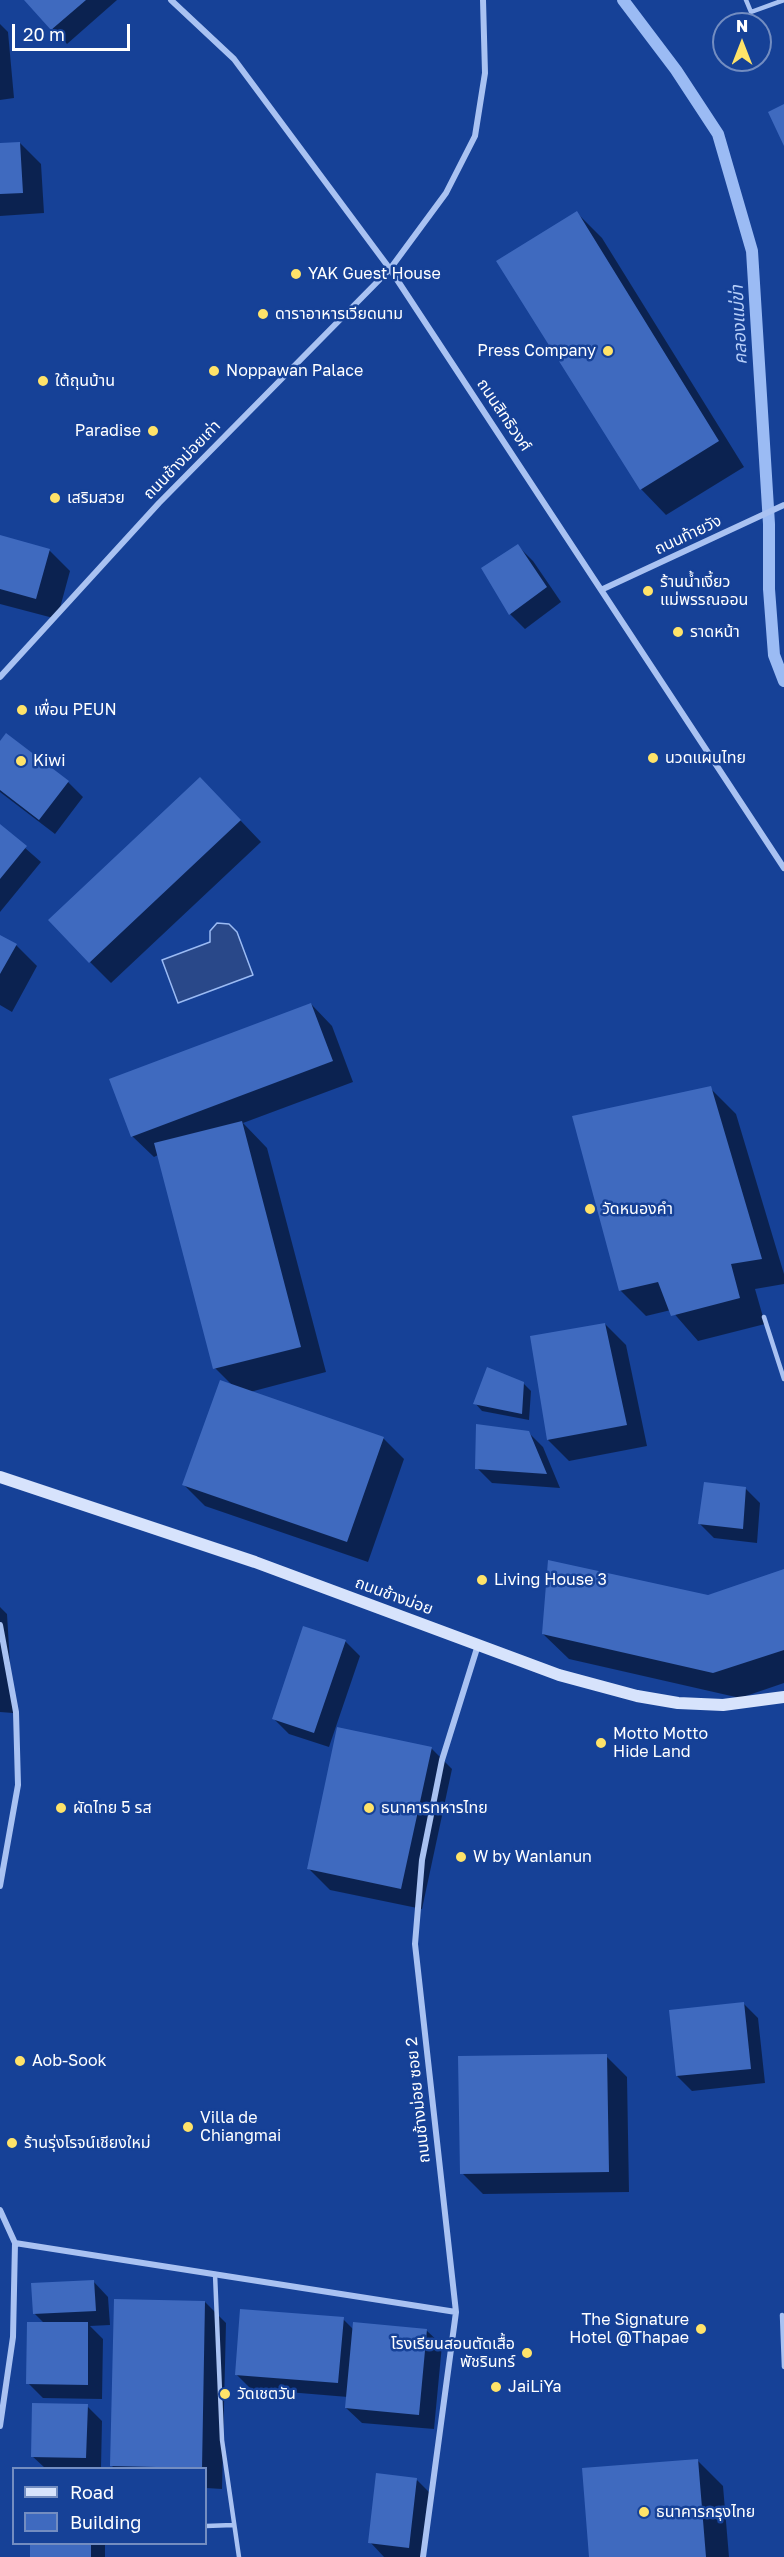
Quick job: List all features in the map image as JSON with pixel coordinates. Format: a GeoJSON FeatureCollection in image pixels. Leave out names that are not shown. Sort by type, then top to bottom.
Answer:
{"type":"FeatureCollection","features":[{"type":"Feature","properties":{"kind":"street","name":"ถนนสิทธิวงศ์"},"geometry":{"type":"LineString","coordinates":[[171,0],[234,59],[390,269],[603,589],[784,868]]}},
{"type":"Feature","properties":{"kind":"street","name":"ถนนช้างม่อยเก่า"},"geometry":{"type":"LineString","coordinates":[[0,677],[159,503],[390,269],[447,193],[475,136],[485,73],[483,0]]}},
{"type":"Feature","properties":{"kind":"street","name":"ถนนท้ายวัง"},"geometry":{"type":"LineString","coordinates":[[603,589],[784,505]]}},
{"type":"Feature","properties":{"kind":"street","name":"ถนนช้างม่อย"},"geometry":{"type":"LineString","coordinates":[[0,1477],[255,1562],[559,1675],[637,1696],[678,1704],[723,1706],[784,1697]]}},
{"type":"Feature","properties":{"kind":"street"},"geometry":{"type":"LineString","coordinates":[[0,1625],[16,1712],[18,1785],[0,1886]]}},
{"type":"Feature","properties":{"kind":"street","name":"ถนนช้างม่อย ซอย 2"},"geometry":{"type":"LineString","coordinates":[[423,2557],[456,2312],[415,1944],[422,1860],[440,1772],[478,1645]]}},
{"type":"Feature","properties":{"kind":"street"},"geometry":{"type":"LineString","coordinates":[[0,2210],[15,2243],[13,2337],[0,2426]]}},
{"type":"Feature","properties":{"kind":"street"},"geometry":{"type":"LineString","coordinates":[[15,2243],[456,2312]]}},
{"type":"Feature","properties":{"kind":"lane"},"geometry":{"type":"LineString","coordinates":[[746,0],[751,12],[784,0]]}},
{"type":"Feature","properties":{"kind":"lane"},"geometry":{"type":"LineString","coordinates":[[764,1317],[784,1379]]}},
{"type":"Feature","properties":{"kind":"lane"},"geometry":{"type":"LineString","coordinates":[[215,2274],[222,2440],[239,2557]]}},
{"type":"Feature","properties":{"kind":"lane"},"geometry":{"type":"LineString","coordinates":[[782,2315],[784,2367]]}},
{"type":"Feature","properties":{"kind":"lane"},"geometry":{"type":"LineString","coordinates":[[207,2526],[233,2525]]}},
{"type":"Feature","properties":{"kind":"water"},"geometry":{"type":"Polygon","coordinates":[[[217,923],[229,924],[237,932],[253,975],[178,1003],[162,960],[210,942],[210,931],[217,923]]]}},
{"type":"Feature","properties":{"kind":"building"},"geometry":{"type":"Polygon","coordinates":[[[24,0],[86,0],[51,30],[24,0]]]}},
{"type":"Feature","properties":{"kind":"building"},"geometry":{"type":"Polygon","coordinates":[[[784,104],[784,146],[768,112],[784,104]]]}},
{"type":"Feature","properties":{"kind":"building"},"geometry":{"type":"Polygon","coordinates":[[[20,142],[23,193],[0,194],[0,143],[20,142]]]}},
{"type":"Feature","properties":{"kind":"building","name":"Press Company"},"geometry":{"type":"Polygon","coordinates":[[[577,211],[719,441],[640,490],[496,261],[577,211]]]}},
{"type":"Feature","properties":{"kind":"building"},"geometry":{"type":"Polygon","coordinates":[[[0,535],[50,549],[36,599],[0,589],[0,535]]]}},
{"type":"Feature","properties":{"kind":"building"},"geometry":{"type":"Polygon","coordinates":[[[518,544],[547,587],[509,615],[481,568],[518,544]]]}},
{"type":"Feature","properties":{"kind":"building","name":"Kiwi"},"geometry":{"type":"Polygon","coordinates":[[[6,733],[69,781],[39,820],[0,790],[0,741],[6,733]]]}},
{"type":"Feature","properties":{"kind":"building"},"geometry":{"type":"Polygon","coordinates":[[[200,777],[241,820],[89,963],[48,920],[200,777]]]}},
{"type":"Feature","properties":{"kind":"building"},"geometry":{"type":"Polygon","coordinates":[[[0,824],[27,846],[0,879],[0,824]]]}},
{"type":"Feature","properties":{"kind":"building"},"geometry":{"type":"Polygon","coordinates":[[[0,935],[17,944],[0,974],[0,935]]]}},
{"type":"Feature","properties":{"kind":"building"},"geometry":{"type":"Polygon","coordinates":[[[311,1003],[333,1061],[131,1137],[109,1079],[311,1003]]]}},
{"type":"Feature","properties":{"kind":"building"},"geometry":{"type":"Polygon","coordinates":[[[711,1086],[762,1259],[731,1264],[740,1298],[671,1316],[658,1282],[619,1291],[572,1116],[711,1086]]]}},
{"type":"Feature","properties":{"kind":"building"},"geometry":{"type":"Polygon","coordinates":[[[242,1121],[301,1347],[213,1369],[154,1143],[242,1121]]]}},
{"type":"Feature","properties":{"kind":"building"},"geometry":{"type":"Polygon","coordinates":[[[605,1323],[627,1425],[547,1440],[530,1336],[605,1323]]]}},
{"type":"Feature","properties":{"kind":"building"},"geometry":{"type":"Polygon","coordinates":[[[487,1367],[524,1382],[522,1414],[473,1404],[487,1367]]]}},
{"type":"Feature","properties":{"kind":"building"},"geometry":{"type":"Polygon","coordinates":[[[220,1380],[384,1437],[347,1542],[182,1485],[220,1380]]]}},
{"type":"Feature","properties":{"kind":"building"},"geometry":{"type":"Polygon","coordinates":[[[476,1424],[529,1431],[547,1474],[475,1469],[476,1424]]]}},
{"type":"Feature","properties":{"kind":"building"},"geometry":{"type":"Polygon","coordinates":[[[704,1482],[746,1487],[743,1529],[698,1524],[704,1482]]]}},
{"type":"Feature","properties":{"kind":"building"},"geometry":{"type":"Polygon","coordinates":[[[548,1560],[708,1595],[784,1569],[784,1650],[713,1673],[542,1634],[548,1560]]]}},
{"type":"Feature","properties":{"kind":"building"},"geometry":{"type":"Polygon","coordinates":[[[303,1626],[346,1640],[314,1733],[272,1719],[303,1626]]]}},
{"type":"Feature","properties":{"kind":"building","name":"ธนาคารทหารไทย"},"geometry":{"type":"Polygon","coordinates":[[[337,1727],[432,1747],[401,1889],[307,1869],[337,1727]]]}},
{"type":"Feature","properties":{"kind":"building"},"geometry":{"type":"Polygon","coordinates":[[[744,2002],[751,2069],[676,2076],[669,2010],[744,2002]]]}},
{"type":"Feature","properties":{"kind":"building"},"geometry":{"type":"Polygon","coordinates":[[[607,2054],[609,2172],[460,2174],[458,2056],[607,2054]]]}},
{"type":"Feature","properties":{"kind":"building"},"geometry":{"type":"Polygon","coordinates":[[[94,2280],[96,2311],[33,2314],[31,2283],[94,2280]]]}},
{"type":"Feature","properties":{"kind":"building"},"geometry":{"type":"Polygon","coordinates":[[[114,2299],[205,2301],[202,2467],[110,2466],[114,2299]]]}},
{"type":"Feature","properties":{"kind":"building"},"geometry":{"type":"Polygon","coordinates":[[[240,2309],[344,2317],[338,2383],[235,2375],[240,2309]]]}},
{"type":"Feature","properties":{"kind":"building"},"geometry":{"type":"Polygon","coordinates":[[[27,2322],[88,2322],[88,2385],[26,2384],[27,2322]]]}},
{"type":"Feature","properties":{"kind":"building"},"geometry":{"type":"Polygon","coordinates":[[[353,2322],[427,2329],[419,2415],[345,2408],[353,2322]]]}},
{"type":"Feature","properties":{"kind":"building"},"geometry":{"type":"Polygon","coordinates":[[[32,2403],[88,2404],[86,2458],[31,2457],[32,2403]]]}},
{"type":"Feature","properties":{"kind":"building","name":"ธนาคารกรุงไทย"},"geometry":{"type":"Polygon","coordinates":[[[698,2459],[706,2557],[589,2557],[582,2468],[698,2459]]]}},
{"type":"Feature","properties":{"kind":"building"},"geometry":{"type":"Polygon","coordinates":[[[376,2473],[417,2478],[409,2548],[368,2543],[376,2473]]]}},
{"type":"Feature","properties":{"kind":"building"},"geometry":{"type":"Polygon","coordinates":[[[30,2545],[91,2545],[91,2557],[30,2557],[30,2545]]]}},
{"type":"Feature","properties":{"kind":"waterway","name":"คลองแม่ข่า"},"geometry":{"type":"LineString","coordinates":[[623,0],[676,70],[718,134],[752,251],[769,524],[769,589],[774,655],[784,681]]}},
{"type":"Feature","properties":{"kind":"place","name":"YAK Guest House"},"geometry":{"type":"Point","coordinates":[296,274]}},
{"type":"Feature","properties":{"kind":"place","name":"ดาราอาหารเวียดนาม"},"geometry":{"type":"Point","coordinates":[263,314]}},
{"type":"Feature","properties":{"kind":"place","name":"Press Company"},"geometry":{"type":"Point","coordinates":[608,351]}},
{"type":"Feature","properties":{"kind":"place","name":"Noppawan Palace"},"geometry":{"type":"Point","coordinates":[214,371]}},
{"type":"Feature","properties":{"kind":"place","name":"ใต้ถุนบ้าน"},"geometry":{"type":"Point","coordinates":[43,381]}},
{"type":"Feature","properties":{"kind":"place","name":"Paradise"},"geometry":{"type":"Point","coordinates":[153,431]}},
{"type":"Feature","properties":{"kind":"place","name":"เสริมสวย"},"geometry":{"type":"Point","coordinates":[55,498]}},
{"type":"Feature","properties":{"kind":"place","name":"ร้านน้ำเงี้ยว แม่พรรณออน"},"geometry":{"type":"Point","coordinates":[648,591]}},
{"type":"Feature","properties":{"kind":"place","name":"ราดหน้า"},"geometry":{"type":"Point","coordinates":[678,632]}},
{"type":"Feature","properties":{"kind":"place","name":"เพื่อน PEUN"},"geometry":{"type":"Point","coordinates":[22,710]}},
{"type":"Feature","properties":{"kind":"place","name":"นวดแผนไทย"},"geometry":{"type":"Point","coordinates":[653,758]}},
{"type":"Feature","properties":{"kind":"place","name":"Kiwi"},"geometry":{"type":"Point","coordinates":[21,761]}},
{"type":"Feature","properties":{"kind":"place","name":"วัดหนองคำ"},"geometry":{"type":"Point","coordinates":[590,1209]}},
{"type":"Feature","properties":{"kind":"place","name":"Living House 3"},"geometry":{"type":"Point","coordinates":[482,1580]}},
{"type":"Feature","properties":{"kind":"place","name":"Motto Motto Hide Land"},"geometry":{"type":"Point","coordinates":[601,1743]}},
{"type":"Feature","properties":{"kind":"place","name":"ผัดไทย 5 รส"},"geometry":{"type":"Point","coordinates":[61,1808]}},
{"type":"Feature","properties":{"kind":"place","name":"ธนาคารทหารไทย"},"geometry":{"type":"Point","coordinates":[369,1808]}},
{"type":"Feature","properties":{"kind":"place","name":"W by Wanlanun"},"geometry":{"type":"Point","coordinates":[461,1857]}},
{"type":"Feature","properties":{"kind":"place","name":"Aob-Sook"},"geometry":{"type":"Point","coordinates":[20,2061]}},
{"type":"Feature","properties":{"kind":"place","name":"Villa de Chiangmai"},"geometry":{"type":"Point","coordinates":[188,2127]}},
{"type":"Feature","properties":{"kind":"place","name":"ร้านรุ่งโรจน์เชียงใหม่"},"geometry":{"type":"Point","coordinates":[12,2143]}},
{"type":"Feature","properties":{"kind":"place","name":"The Signature Hotel @Thapae"},"geometry":{"type":"Point","coordinates":[701,2329]}},
{"type":"Feature","properties":{"kind":"place","name":"โรงเรียนสอนตัดเสื้อ พัชรินทร์"},"geometry":{"type":"Point","coordinates":[527,2353]}},
{"type":"Feature","properties":{"kind":"place","name":"JaiLiYa"},"geometry":{"type":"Point","coordinates":[496,2387]}},
{"type":"Feature","properties":{"kind":"place","name":"วัดเชตวัน"},"geometry":{"type":"Point","coordinates":[225,2394]}},
{"type":"Feature","properties":{"kind":"place","name":"ธนาคารกรุงไทย"},"geometry":{"type":"Point","coordinates":[644,2512]}}]}
